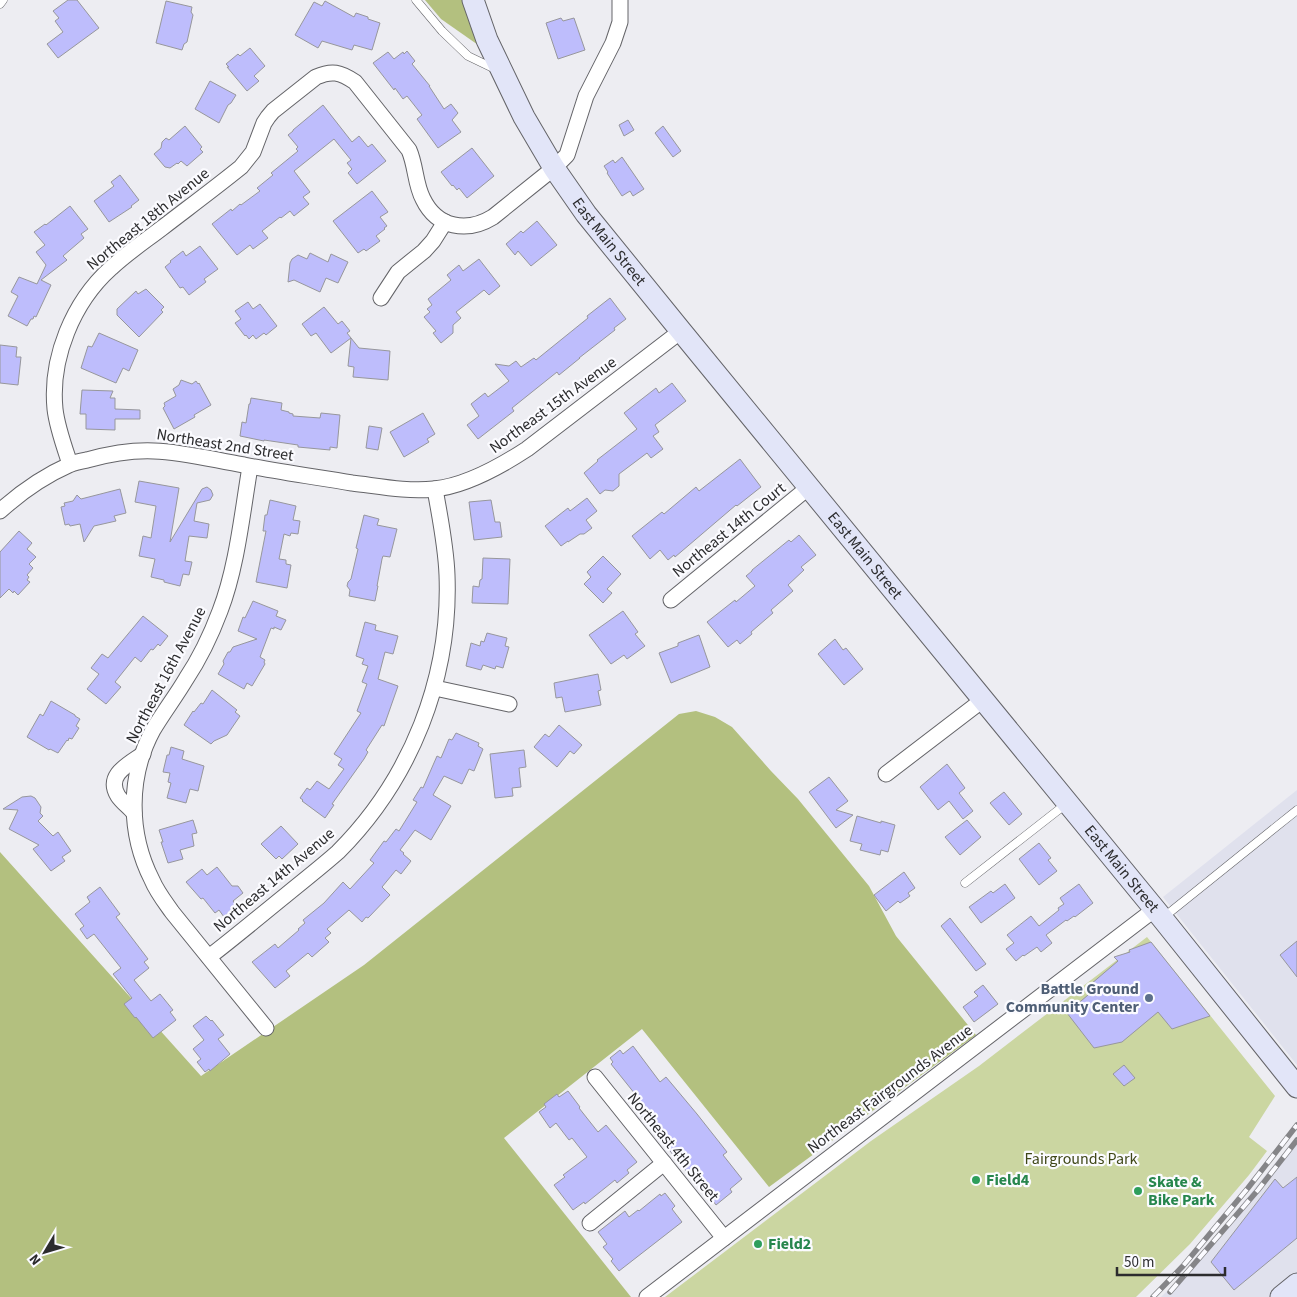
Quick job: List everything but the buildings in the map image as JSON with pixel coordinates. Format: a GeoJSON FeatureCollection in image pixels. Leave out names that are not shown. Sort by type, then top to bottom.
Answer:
{"type":"FeatureCollection","features":[{"type":"Feature","properties":{"kind":"main road","name":"East Main Street"},"geometry":{"type":"LineString","coordinates":[[472,0],[487,40],[524,117],[554,168],[586,214],[1159,913],[1297,1087]]}},
{"type":"Feature","properties":{"kind":"main road"},"geometry":{"type":"LineString","coordinates":[[1282,1297],[1297,1284]]}},
{"type":"Feature","properties":{"kind":"street"},"geometry":{"type":"LineString","coordinates":[[381,298],[398,272],[424,251],[446,222],[460,226],[472,226],[483,223],[554,168],[567,154],[586,96],[613,43],[620,22],[620,0]]}},
{"type":"Feature","properties":{"kind":"street","name":"Northeast 18th Avenue"},"geometry":{"type":"LineString","coordinates":[[70,464],[55,411],[55,380],[64,337],[84,300],[111,267],[241,168],[252,152],[264,123],[273,110],[316,77],[333,73],[345,76],[355,82],[405,143],[412,158],[418,187],[423,199],[434,213],[446,222]]}},
{"type":"Feature","properties":{"kind":"street","name":"Northeast 15th Avenue"},"geometry":{"type":"LineString","coordinates":[[346,482],[398,488],[435,489],[452,486],[504,465],[681,331]]}},
{"type":"Feature","properties":{"kind":"street","name":"Northeast 2nd Street"},"geometry":{"type":"LineString","coordinates":[[0,510],[22,493],[70,464],[129,451],[184,454],[346,482]]}},
{"type":"Feature","properties":{"kind":"street","name":"Northeast 16th Avenue"},"geometry":{"type":"LineString","coordinates":[[134,813],[136,775],[143,754],[153,732],[196,663],[220,611],[234,564],[250,466]]}},
{"type":"Feature","properties":{"kind":"street","name":"Northeast 14th Court"},"geometry":{"type":"LineString","coordinates":[[671,600],[809,487]]}},
{"type":"Feature","properties":{"kind":"street","name":"Northeast 14th Avenue"},"geometry":{"type":"LineString","coordinates":[[209,957],[325,863],[354,834],[370,815],[398,774],[413,746],[435,688],[445,632],[447,607],[446,551],[435,489]]}},
{"type":"Feature","properties":{"kind":"street"},"geometry":{"type":"LineString","coordinates":[[435,688],[509,704]]}},
{"type":"Feature","properties":{"kind":"street"},"geometry":{"type":"LineString","coordinates":[[886,774],[984,699]]}},
{"type":"Feature","properties":{"kind":"street"},"geometry":{"type":"LineString","coordinates":[[143,754],[118,772],[114,784],[119,798],[134,813],[140,847],[152,880],[172,912],[266,1028]]}},
{"type":"Feature","properties":{"kind":"street","name":"Northeast Fairgrounds Avenue"},"geometry":{"type":"LineString","coordinates":[[647,1297],[1159,913]]}},
{"type":"Feature","properties":{"kind":"street","name":"Northeast 4th Street"},"geometry":{"type":"LineString","coordinates":[[595,1077],[724,1238]]}},
{"type":"Feature","properties":{"kind":"street"},"geometry":{"type":"LineString","coordinates":[[590,1223],[664,1163]]}},
{"type":"Feature","properties":{"kind":"lane"},"geometry":{"type":"LineString","coordinates":[[0,4],[3,0]]}},
{"type":"Feature","properties":{"kind":"lane"},"geometry":{"type":"LineString","coordinates":[[416,0],[442,31],[468,56],[502,72]]}},
{"type":"Feature","properties":{"kind":"lane"},"geometry":{"type":"LineString","coordinates":[[965,883],[1067,802]]}},
{"type":"Feature","properties":{"kind":"lane"},"geometry":{"type":"LineString","coordinates":[[1159,913],[1297,810]]}},
{"type":"Feature","properties":{"kind":"shaded area"},"geometry":{"type":"Polygon","coordinates":[[[1297,790],[1297,1065],[1163,897],[1297,790]]]}},
{"type":"Feature","properties":{"kind":"shaded area"},"geometry":{"type":"Polygon","coordinates":[[[1297,1136],[1297,1297],[1161,1297],[1188,1270],[1297,1136]]]}},
{"type":"Feature","properties":{"kind":"green space"},"geometry":{"type":"Polygon","coordinates":[[[425,0],[467,0],[481,47],[441,19],[425,0]]]}},
{"type":"Feature","properties":{"kind":"green space"},"geometry":{"type":"Polygon","coordinates":[[[696,711],[715,717],[732,727],[798,799],[869,886],[896,936],[976,1035],[769,1187],[642,1029],[504,1138],[631,1297],[0,1297],[0,852],[201,1076],[364,965],[679,714],[696,711]]]}},
{"type":"Feature","properties":{"kind":"green space","name":"Fairgrounds Park"},"geometry":{"type":"Polygon","coordinates":[[[1147,937],[1275,1096],[1249,1137],[1267,1151],[1190,1244],[1136,1297],[665,1297],[871,1141],[979,1066],[1147,937]]]}},
{"type":"Feature","properties":{"kind":"railway"},"geometry":{"type":"LineString","coordinates":[[1153,1297],[1183,1266],[1248,1188],[1297,1125]]}},
{"type":"Feature","properties":{"kind":"railway"},"geometry":{"type":"LineString","coordinates":[[1170,1292],[1258,1190],[1297,1140]]}},
{"type":"Feature","properties":{"kind":"place","name":"Battle Ground Community Center"},"geometry":{"type":"Point","coordinates":[1149,998]}},
{"type":"Feature","properties":{"kind":"place","name":"Field4"},"geometry":{"type":"Point","coordinates":[976,1180]}},
{"type":"Feature","properties":{"kind":"place","name":"Skate & Bike Park"},"geometry":{"type":"Point","coordinates":[1138,1191]}},
{"type":"Feature","properties":{"kind":"place","name":"Field2"},"geometry":{"type":"Point","coordinates":[758,1244]}}]}
